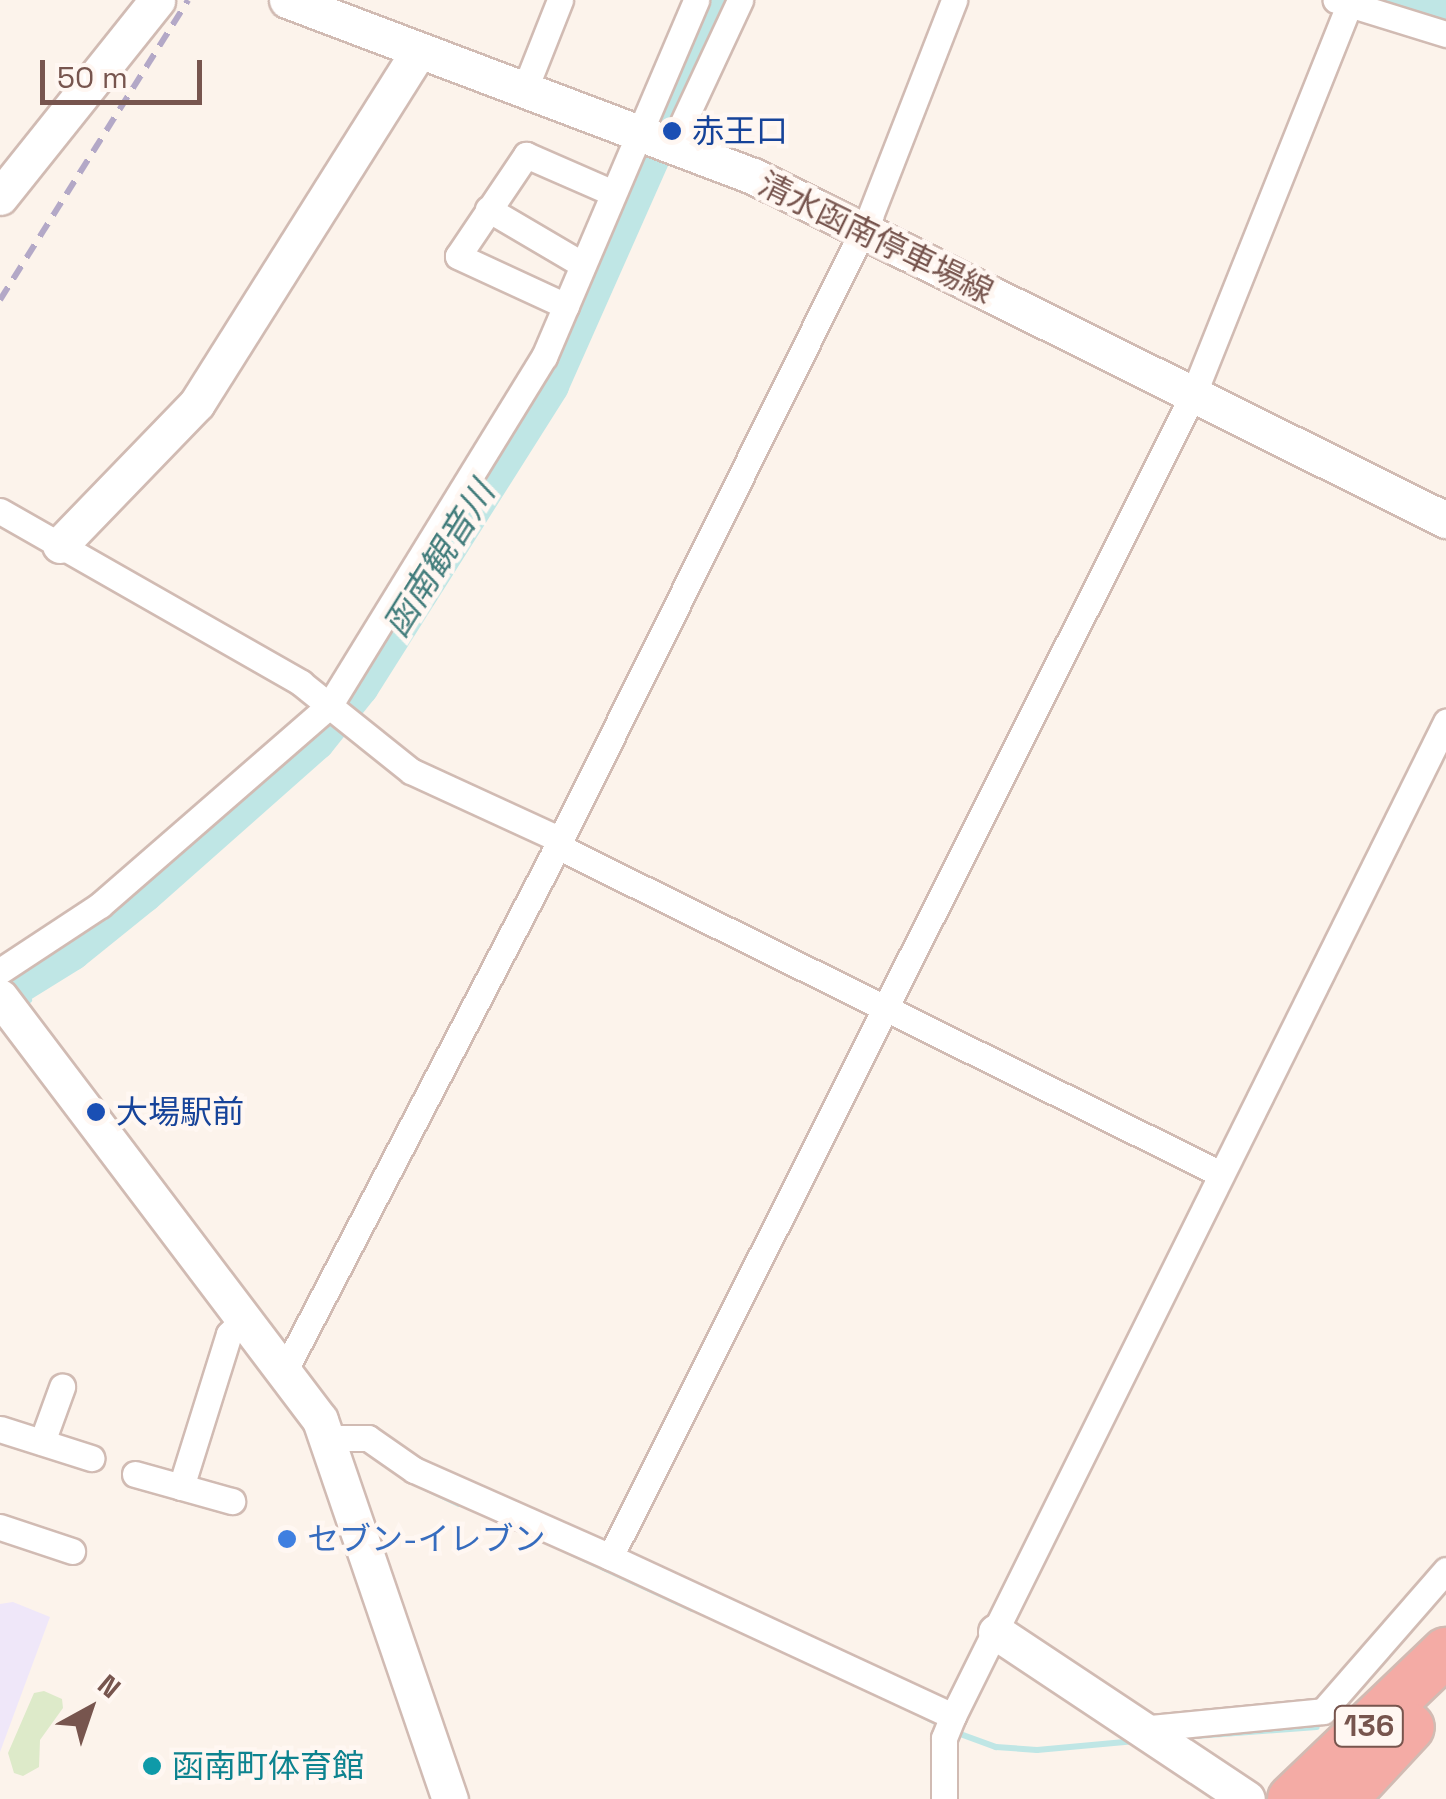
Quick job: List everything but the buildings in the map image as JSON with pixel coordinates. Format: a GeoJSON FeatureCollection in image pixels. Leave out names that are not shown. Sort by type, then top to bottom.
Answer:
{"type":"FeatureCollection","features":[{"type":"Feature","properties":{"kind":"highway","name":"136"},"geometry":{"type":"LineString","coordinates":[[1292,1799],[1446,1652]]}},
{"type":"Feature","properties":{"kind":"highway"},"geometry":{"type":"LineString","coordinates":[[1343,1799],[1446,1688]]}},
{"type":"Feature","properties":{"kind":"highway","name":"136"},"geometry":{"type":"LineString","coordinates":[[1378,1799],[1446,1726]]}},
{"type":"Feature","properties":{"kind":"street"},"geometry":{"type":"LineString","coordinates":[[0,197],[156,0]]}},
{"type":"Feature","properties":{"kind":"street","name":"清水函南停車場線"},"geometry":{"type":"LineString","coordinates":[[287,0],[656,138],[859,230],[1446,520]]}},
{"type":"Feature","properties":{"kind":"street"},"geometry":{"type":"LineString","coordinates":[[524,91],[560,0]]}},
{"type":"Feature","properties":{"kind":"street"},"geometry":{"type":"LineString","coordinates":[[656,138],[696,0]]}},
{"type":"Feature","properties":{"kind":"street"},"geometry":{"type":"LineString","coordinates":[[0,971],[100,905],[328,706],[506,425],[566,306],[612,193],[656,138],[740,0]]}},
{"type":"Feature","properties":{"kind":"street"},"geometry":{"type":"LineString","coordinates":[[286,1368],[558,842],[859,230],[954,0]]}},
{"type":"Feature","properties":{"kind":"street"},"geometry":{"type":"LineString","coordinates":[[610,1557],[1193,395],[1342,2],[1446,34]]}},
{"type":"Feature","properties":{"kind":"street"},"geometry":{"type":"LineString","coordinates":[[60,544],[197,403],[420,52]]}},
{"type":"Feature","properties":{"kind":"street"},"geometry":{"type":"LineString","coordinates":[[566,306],[458,256],[526,155],[612,193]]}},
{"type":"Feature","properties":{"kind":"street"},"geometry":{"type":"LineString","coordinates":[[488,210],[583,266]]}},
{"type":"Feature","properties":{"kind":"street"},"geometry":{"type":"LineString","coordinates":[[0,511],[257,656],[412,771],[1221,1174]]}},
{"type":"Feature","properties":{"kind":"street"},"geometry":{"type":"LineString","coordinates":[[944,1799],[949,1725],[1446,722]]}},
{"type":"Feature","properties":{"kind":"street"},"geometry":{"type":"LineString","coordinates":[[6,1012],[286,1368],[328,1438],[450,1799]]}},
{"type":"Feature","properties":{"kind":"street"},"geometry":{"type":"LineString","coordinates":[[181,1486],[229,1334],[246,1316]]}},
{"type":"Feature","properties":{"kind":"street"},"geometry":{"type":"LineString","coordinates":[[42,1442],[62,1387]]}},
{"type":"Feature","properties":{"kind":"street"},"geometry":{"type":"LineString","coordinates":[[0,1429],[92,1458]]}},
{"type":"Feature","properties":{"kind":"street"},"geometry":{"type":"LineString","coordinates":[[328,1438],[368,1438],[414,1470],[610,1557],[949,1725]]}},
{"type":"Feature","properties":{"kind":"street"},"geometry":{"type":"LineString","coordinates":[[134,1474],[232,1501]]}},
{"type":"Feature","properties":{"kind":"street"},"geometry":{"type":"LineString","coordinates":[[0,1527],[72,1551]]}},
{"type":"Feature","properties":{"kind":"street"},"geometry":{"type":"LineString","coordinates":[[1140,1729],[1323,1711],[1446,1570]]}},
{"type":"Feature","properties":{"kind":"street"},"geometry":{"type":"LineString","coordinates":[[996,1632],[1247,1799]]}},
{"type":"Feature","properties":{"kind":"shaded area"},"geometry":{"type":"Polygon","coordinates":[[[13,1602],[50,1617],[0,1752],[0,1604],[13,1602]]]}},
{"type":"Feature","properties":{"kind":"green space"},"geometry":{"type":"Polygon","coordinates":[[[44,1691],[62,1699],[63,1708],[40,1740],[39,1767],[23,1776],[14,1773],[8,1753],[34,1693],[44,1691]]]}},
{"type":"Feature","properties":{"kind":"waterway","name":"函南観音川"},"geometry":{"type":"LineString","coordinates":[[0,995],[71,951],[143,893],[315,741],[359,686],[549,385],[720,0]]}},
{"type":"Feature","properties":{"kind":"waterway","name":"函南観音川"},"geometry":{"type":"LineString","coordinates":[[1380,0],[1446,19]]}},
{"type":"Feature","properties":{"kind":"waterway"},"geometry":{"type":"LineString","coordinates":[[18,986],[29,1000]]}},
{"type":"Feature","properties":{"kind":"waterway"},"geometry":{"type":"LineString","coordinates":[[421,1486],[459,1504]]}},
{"type":"Feature","properties":{"kind":"waterway"},"geometry":{"type":"LineString","coordinates":[[567,1551],[692,1609]]}},
{"type":"Feature","properties":{"kind":"waterway"},"geometry":{"type":"LineString","coordinates":[[912,1710],[941,1725]]}},
{"type":"Feature","properties":{"kind":"waterway"},"geometry":{"type":"LineString","coordinates":[[1183,1737],[1317,1727]]}},
{"type":"Feature","properties":{"kind":"waterway"},"geometry":{"type":"LineString","coordinates":[[952,1731],[996,1747],[1037,1750],[1136,1741]]}},
{"type":"Feature","properties":{"kind":"railway"},"geometry":{"type":"LineString","coordinates":[[0,300],[188,0]]}},
{"type":"Feature","properties":{"kind":"place","name":"赤王口"},"geometry":{"type":"Point","coordinates":[672,131]}},
{"type":"Feature","properties":{"kind":"place","name":"大場駅前"},"geometry":{"type":"Point","coordinates":[96,1112]}},
{"type":"Feature","properties":{"kind":"place","name":"セブン-イレブン"},"geometry":{"type":"Point","coordinates":[287,1539]}},
{"type":"Feature","properties":{"kind":"place","name":"函南町体育館"},"geometry":{"type":"Point","coordinates":[152,1766]}}]}
